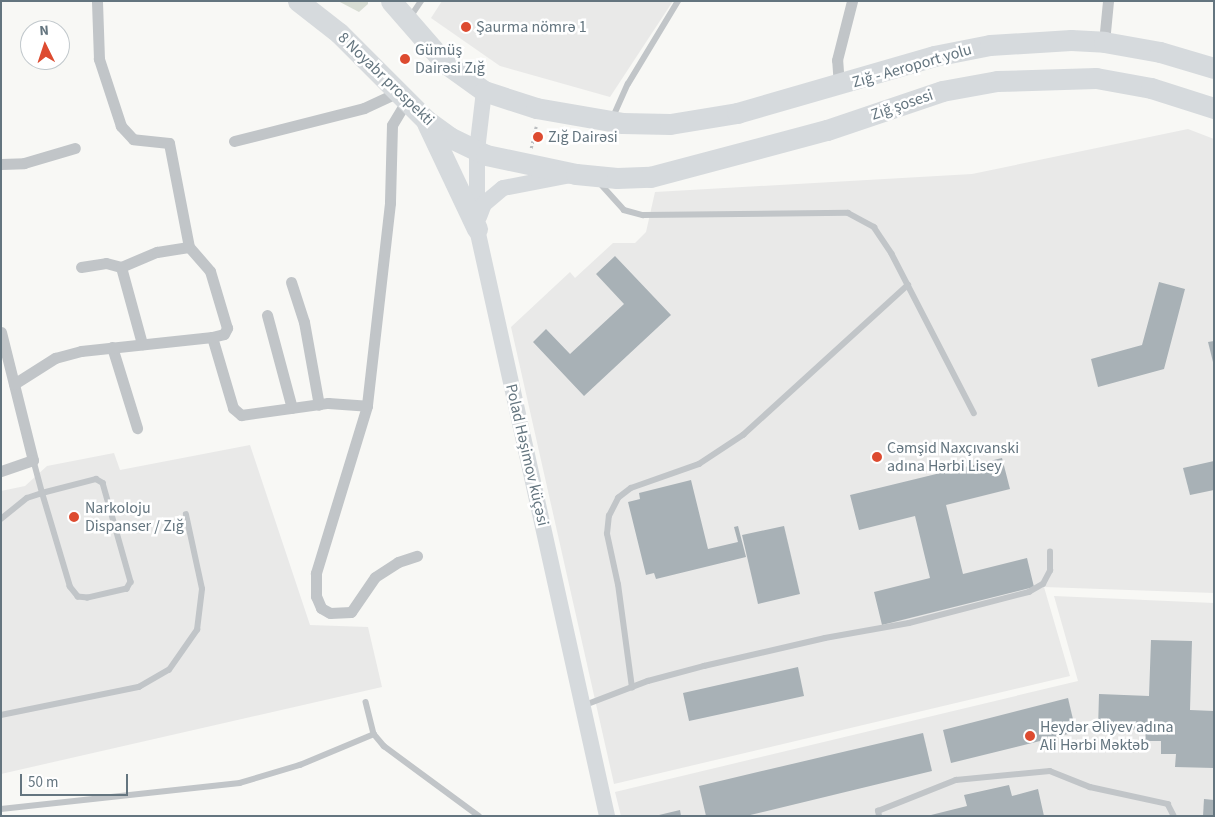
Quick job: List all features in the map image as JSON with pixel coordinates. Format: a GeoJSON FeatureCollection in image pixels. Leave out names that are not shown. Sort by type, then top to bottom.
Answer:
{"type":"FeatureCollection","features":[{"type":"Feature","properties":{"kind":"highway","name":"8 Noyabr prospekti"},"geometry":{"type":"LineString","coordinates":[[298,1],[339,32],[426,120],[477,151],[585,175]]}},
{"type":"Feature","properties":{"kind":"highway"},"geometry":{"type":"LineString","coordinates":[[391,1],[407,22],[445,63],[484,91],[536,108],[612,122]]}},
{"type":"Feature","properties":{"kind":"highway","name":"Zığ - Aeroport yolu"},"geometry":{"type":"LineString","coordinates":[[612,122],[656,124],[690,121],[746,111],[839,86],[959,50],[1031,41],[1104,42],[1160,52],[1214,68]]}},
{"type":"Feature","properties":{"kind":"highway","name":"Zığ şosesi"},"geometry":{"type":"LineString","coordinates":[[585,175],[632,178],[670,172],[827,130],[942,91],[997,81],[1096,78],[1151,88],[1214,108]]}},
{"type":"Feature","properties":{"kind":"highway"},"geometry":{"type":"LineString","coordinates":[[426,120],[477,229]]}},
{"type":"Feature","properties":{"kind":"street"},"geometry":{"type":"LineString","coordinates":[[14,384],[55,358],[112,348],[212,337],[224,334],[227,328],[210,271],[189,247],[189,234],[169,143],[133,139],[122,126],[99,59],[97,1]]}},
{"type":"Feature","properties":{"kind":"street"},"geometry":{"type":"LineString","coordinates":[[839,86],[837,60],[852,1]]}},
{"type":"Feature","properties":{"kind":"street"},"geometry":{"type":"LineString","coordinates":[[1104,42],[1106,2]]}},
{"type":"Feature","properties":{"kind":"street","name":"Polad Həşimov küçəsi"},"geometry":{"type":"LineString","coordinates":[[484,91],[477,151],[477,229],[607,816]]}},
{"type":"Feature","properties":{"kind":"street"},"geometry":{"type":"LineString","coordinates":[[234,141],[364,108],[403,96]]}},
{"type":"Feature","properties":{"kind":"street"},"geometry":{"type":"LineString","coordinates":[[403,96],[392,125],[390,203],[367,406],[316,573],[316,596],[321,608],[330,613],[351,612],[375,577],[398,562],[417,556]]}},
{"type":"Feature","properties":{"kind":"street"},"geometry":{"type":"LineString","coordinates":[[1,164],[24,163],[76,148]]}},
{"type":"Feature","properties":{"kind":"street"},"geometry":{"type":"LineString","coordinates":[[477,229],[484,204],[502,188],[585,175]]}},
{"type":"Feature","properties":{"kind":"street"},"geometry":{"type":"LineString","coordinates":[[81,267],[106,262],[120,267],[157,252],[189,247]]}},
{"type":"Feature","properties":{"kind":"street"},"geometry":{"type":"LineString","coordinates":[[120,267],[142,344]]}},
{"type":"Feature","properties":{"kind":"street"},"geometry":{"type":"LineString","coordinates":[[290,282],[304,322],[319,405]]}},
{"type":"Feature","properties":{"kind":"street"},"geometry":{"type":"LineString","coordinates":[[267,315],[292,408]]}},
{"type":"Feature","properties":{"kind":"street"},"geometry":{"type":"LineString","coordinates":[[1,332],[33,460],[1,471]]}},
{"type":"Feature","properties":{"kind":"street"},"geometry":{"type":"LineString","coordinates":[[212,337],[233,408],[241,415],[254,415],[319,405],[367,406]]}},
{"type":"Feature","properties":{"kind":"street"},"geometry":{"type":"LineString","coordinates":[[112,348],[137,428]]}},
{"type":"Feature","properties":{"kind":"lane"},"geometry":{"type":"LineString","coordinates":[[407,22],[421,1]]}},
{"type":"Feature","properties":{"kind":"lane"},"geometry":{"type":"LineString","coordinates":[[612,122],[628,84],[678,1]]}},
{"type":"Feature","properties":{"kind":"lane"},"geometry":{"type":"LineString","coordinates":[[585,175],[617,205],[643,215],[848,214],[874,227],[908,285],[974,413]]}},
{"type":"Feature","properties":{"kind":"lane"},"geometry":{"type":"LineString","coordinates":[[632,688],[618,585],[607,534],[609,516],[618,498],[631,488],[699,464],[743,435],[908,285]]}},
{"type":"Feature","properties":{"kind":"lane"},"geometry":{"type":"LineString","coordinates":[[1,519],[27,498],[42,493],[96,479],[102,483],[130,570],[131,582],[127,589],[88,598],[78,598],[70,587],[42,493],[33,460]]}},
{"type":"Feature","properties":{"kind":"lane"},"geometry":{"type":"LineString","coordinates":[[1,715],[138,687],[169,670],[197,630],[202,589],[186,515]]}},
{"type":"Feature","properties":{"kind":"lane"},"geometry":{"type":"LineString","coordinates":[[583,706],[632,688],[704,666],[909,623],[1029,592],[1043,584],[1050,571],[1050,552]]}},
{"type":"Feature","properties":{"kind":"lane"},"geometry":{"type":"LineString","coordinates":[[366,702],[374,734],[384,746],[480,816]]}},
{"type":"Feature","properties":{"kind":"lane"},"geometry":{"type":"LineString","coordinates":[[1,809],[240,783],[300,765],[374,734]]}},
{"type":"Feature","properties":{"kind":"lane"},"geometry":{"type":"LineString","coordinates":[[879,816],[878,811],[956,780],[1050,771],[1090,786],[1168,804],[1174,816]]}},
{"type":"Feature","properties":{"kind":"path"},"geometry":{"type":"LineString","coordinates":[[529,158],[538,120]]}},
{"type":"Feature","properties":{"kind":"shaded area"},"geometry":{"type":"Polygon","coordinates":[[[338,1],[368,1],[368,4],[359,12],[338,1]]]}},
{"type":"Feature","properties":{"kind":"shaded area"},"geometry":{"type":"Polygon","coordinates":[[[442,1],[673,1],[610,97],[500,66],[431,18],[442,1]]]}},
{"type":"Feature","properties":{"kind":"shaded area","name":"Cəmşid Naxçıvanski adına Hərbi Lisey"},"geometry":{"type":"Polygon","coordinates":[[[1188,129],[1214,139],[1214,593],[1044,587],[1070,676],[614,784],[511,327],[570,272],[575,278],[613,243],[635,243],[646,232],[655,192],[972,174],[1188,129]]]}},
{"type":"Feature","properties":{"kind":"shaded area"},"geometry":{"type":"Polygon","coordinates":[[[250,445],[310,625],[368,627],[382,687],[1,774],[1,491],[25,486],[47,466],[114,453],[120,470],[250,445]]]}},
{"type":"Feature","properties":{"kind":"shaded area","name":"Heydər Əliyev adına Ali Hərbi Məktəb"},"geometry":{"type":"Polygon","coordinates":[[[1054,596],[1214,603],[1214,816],[621,816],[615,792],[1078,681],[1054,596]]]}},
{"type":"Feature","properties":{"kind":"building"},"geometry":{"type":"Polygon","coordinates":[[[615,256],[671,315],[584,396],[533,342],[546,329],[570,354],[624,304],[596,274],[615,256]]]}},
{"type":"Feature","properties":{"kind":"building"},"geometry":{"type":"Polygon","coordinates":[[[1159,282],[1185,289],[1164,369],[1098,387],[1091,359],[1142,345],[1159,282]]]}},
{"type":"Feature","properties":{"kind":"building"},"geometry":{"type":"Polygon","coordinates":[[[1214,341],[1214,362],[1213,362],[1208,342],[1214,341]]]}},
{"type":"Feature","properties":{"kind":"building"},"geometry":{"type":"Polygon","coordinates":[[[1002,458],[1010,489],[946,505],[963,574],[1027,558],[1034,587],[882,625],[874,592],[930,578],[915,516],[859,530],[850,495],[1002,458]]]}},
{"type":"Feature","properties":{"kind":"building"},"geometry":{"type":"Polygon","coordinates":[[[1214,461],[1214,490],[1190,495],[1183,468],[1214,461]]]}},
{"type":"Feature","properties":{"kind":"building"},"geometry":{"type":"Polygon","coordinates":[[[691,480],[708,549],[738,542],[734,527],[738,526],[746,557],[656,579],[654,573],[646,575],[628,502],[640,499],[639,493],[691,480]]]}},
{"type":"Feature","properties":{"kind":"building"},"geometry":{"type":"Polygon","coordinates":[[[784,526],[800,594],[758,604],[742,535],[784,526]]]}},
{"type":"Feature","properties":{"kind":"building"},"geometry":{"type":"Polygon","coordinates":[[[1151,640],[1192,641],[1190,710],[1214,711],[1214,768],[1175,767],[1176,754],[1161,754],[1161,741],[1145,741],[1146,730],[1098,729],[1099,694],[1149,696],[1151,640]]]}},
{"type":"Feature","properties":{"kind":"building"},"geometry":{"type":"Polygon","coordinates":[[[798,667],[804,696],[689,721],[683,693],[798,667]]]}},
{"type":"Feature","properties":{"kind":"building"},"geometry":{"type":"Polygon","coordinates":[[[1068,698],[1076,732],[951,763],[943,730],[1068,698]]]}},
{"type":"Feature","properties":{"kind":"building"},"geometry":{"type":"Polygon","coordinates":[[[923,733],[932,771],[746,816],[706,816],[699,786],[923,733]]]}},
{"type":"Feature","properties":{"kind":"building"},"geometry":{"type":"Polygon","coordinates":[[[1009,785],[1012,796],[1038,789],[1044,816],[927,816],[967,806],[964,795],[1009,785]]]}},
{"type":"Feature","properties":{"kind":"building"},"geometry":{"type":"Polygon","coordinates":[[[1204,799],[1214,800],[1214,816],[1203,816],[1204,799]]]}},
{"type":"Feature","properties":{"kind":"building"},"geometry":{"type":"Polygon","coordinates":[[[680,810],[681,816],[659,816],[659,815],[680,810]]]}},
{"type":"Feature","properties":{"kind":"place","name":"Şaurma nömrә 1"},"geometry":{"type":"Point","coordinates":[466,27]}},
{"type":"Feature","properties":{"kind":"place","name":"Gümüş Dairəsi Zığ"},"geometry":{"type":"Point","coordinates":[405,59]}},
{"type":"Feature","properties":{"kind":"place","name":"Zığ Dairəsi"},"geometry":{"type":"Point","coordinates":[538,137]}},
{"type":"Feature","properties":{"kind":"place","name":"Cəmşid Naxçıvanski adına Hərbi Lisey"},"geometry":{"type":"Point","coordinates":[877,457]}},
{"type":"Feature","properties":{"kind":"place","name":"Narkoloju Dispanser / Zığ"},"geometry":{"type":"Point","coordinates":[74,517]}},
{"type":"Feature","properties":{"kind":"place","name":"Heydər Əliyev adına Ali Hərbi Məktəb"},"geometry":{"type":"Point","coordinates":[1030,736]}}]}
